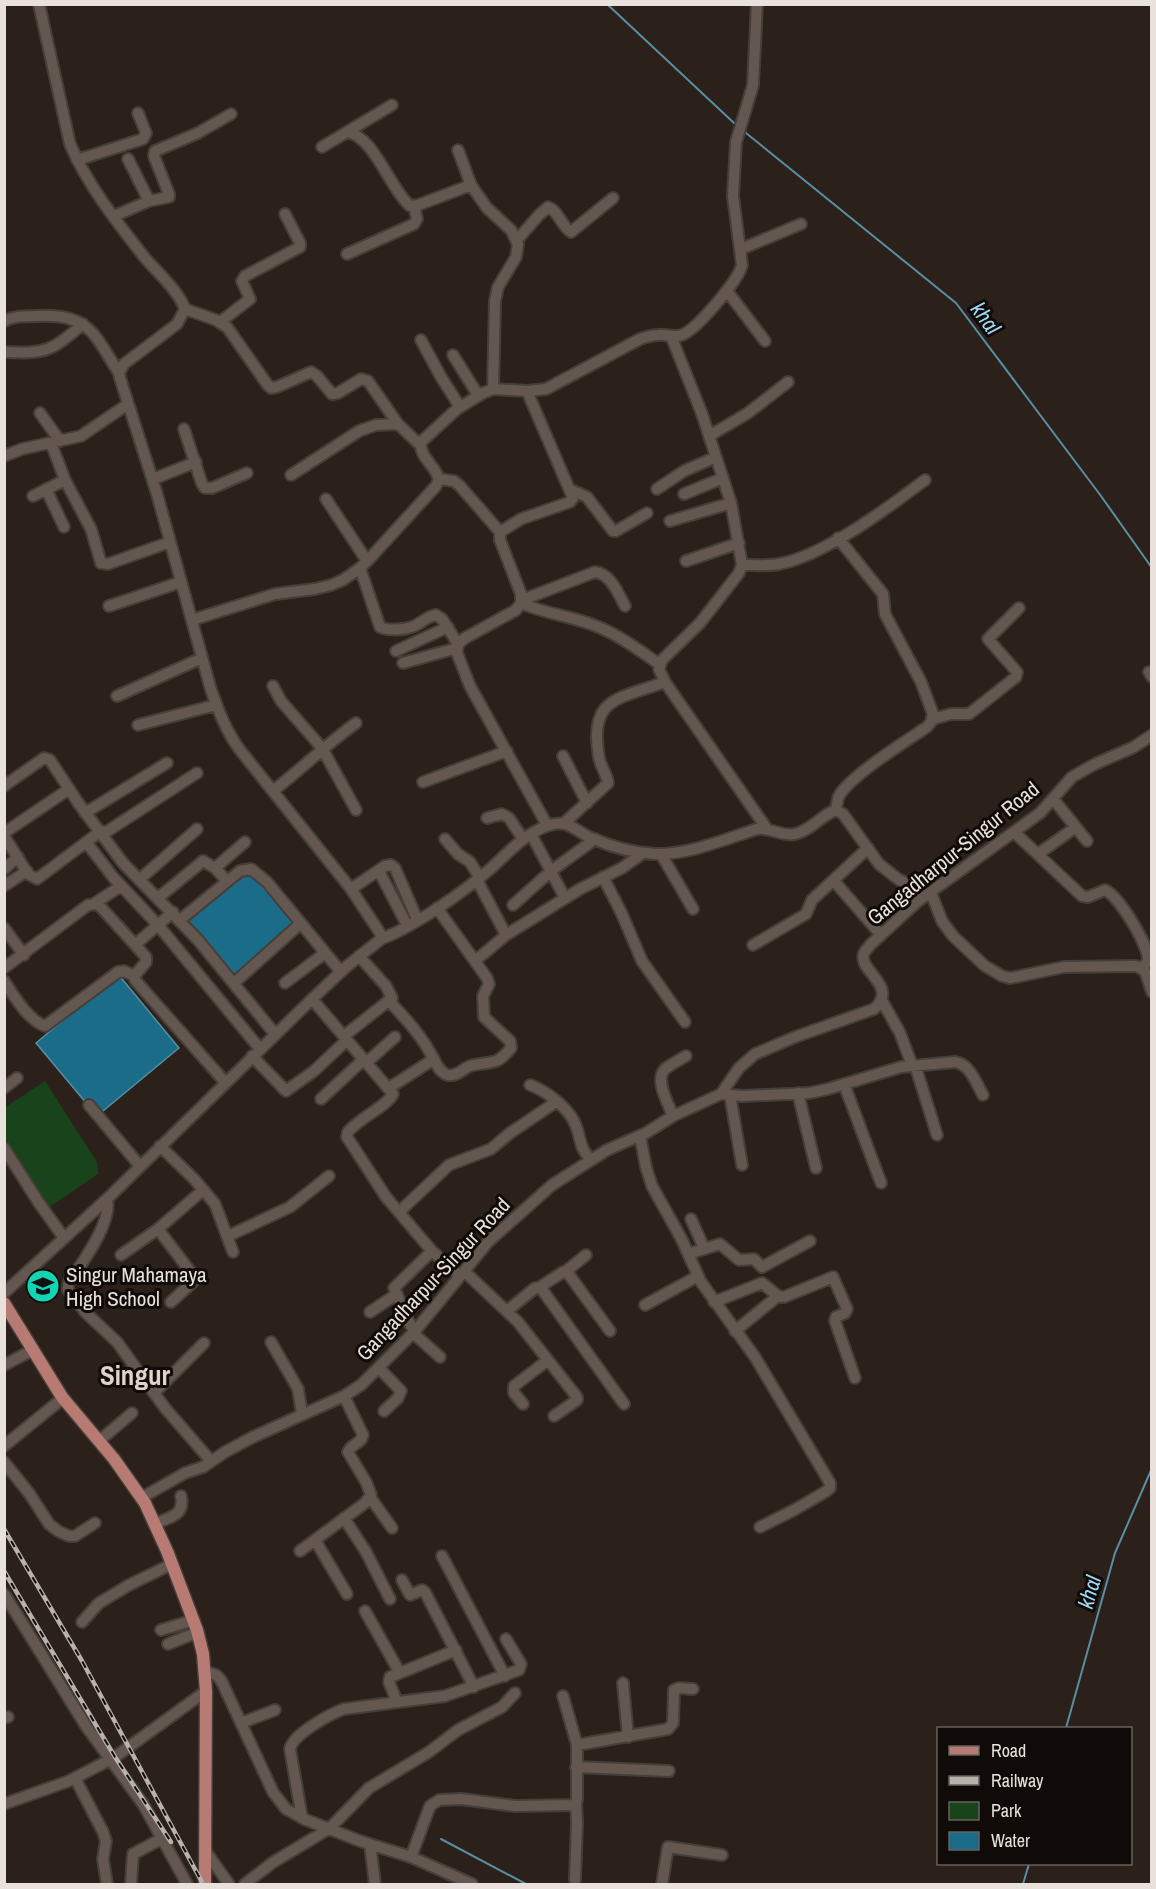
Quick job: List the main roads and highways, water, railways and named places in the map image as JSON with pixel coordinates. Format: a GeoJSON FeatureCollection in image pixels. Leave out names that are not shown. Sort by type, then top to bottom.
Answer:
{"type":"FeatureCollection","features":[{"type":"Feature","properties":{"kind":"main road"},"geometry":{"type":"LineString","coordinates":[[4,1303],[63,1398],[99,1441],[141,1498],[172,1564],[194,1620],[205,1671],[206,1691],[205,1884]]}},
{"type":"Feature","properties":{"kind":"water"},"geometry":{"type":"Polygon","coordinates":[[[244,867],[297,924],[237,979],[184,922],[244,867]]]}},
{"type":"Feature","properties":{"kind":"water"},"geometry":{"type":"Polygon","coordinates":[[[118,974],[179,1048],[97,1116],[36,1043],[118,974]]]}},
{"type":"Feature","properties":{"kind":"waterway","name":"khal"},"geometry":{"type":"LineString","coordinates":[[607,4],[734,123]]}},
{"type":"Feature","properties":{"kind":"waterway","name":"khal"},"geometry":{"type":"LineString","coordinates":[[746,133],[956,303],[1101,496],[1152,568]]}},
{"type":"Feature","properties":{"kind":"waterway","name":"khal"},"geometry":{"type":"LineString","coordinates":[[1066,1727],[1115,1553],[1152,1468]]}},
{"type":"Feature","properties":{"kind":"waterway"},"geometry":{"type":"LineString","coordinates":[[441,1839],[526,1884]]}},
{"type":"Feature","properties":{"kind":"waterway","name":"khal"},"geometry":{"type":"LineString","coordinates":[[1023,1884],[1029,1865]]}},
{"type":"Feature","properties":{"kind":"railway"},"geometry":{"type":"LineString","coordinates":[[4,1529],[82,1661],[203,1884]]}},
{"type":"Feature","properties":{"kind":"railway"},"geometry":{"type":"LineString","coordinates":[[4,1571],[115,1757],[171,1842]]}},
{"type":"Feature","properties":{"kind":"place","name":"Singur Mahamaya High School"},"geometry":{"type":"Point","coordinates":[43,1286]}},
{"type":"Feature","properties":{"kind":"district","name":"Singur"},"geometry":{"type":"Point","coordinates":[135,1375]}}]}
